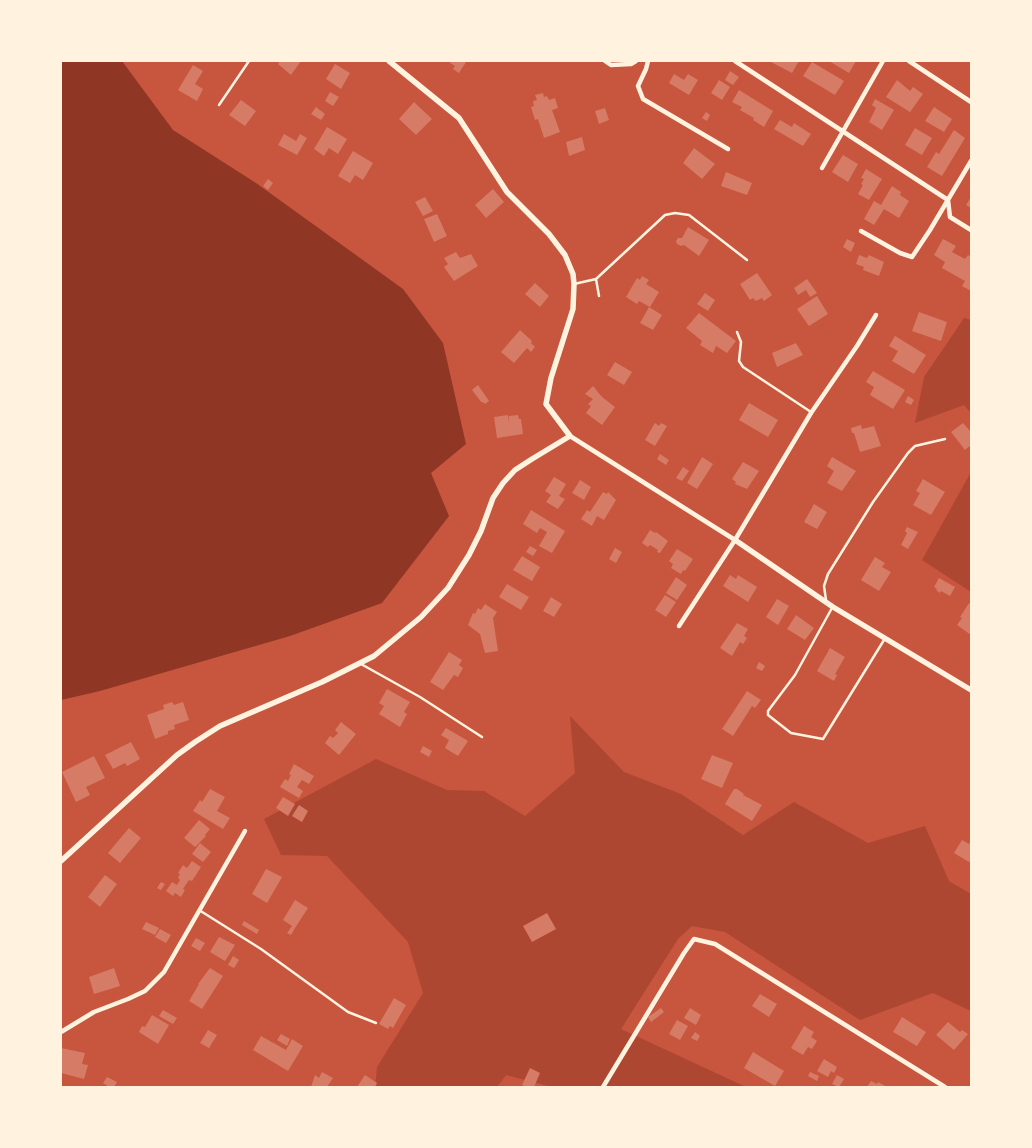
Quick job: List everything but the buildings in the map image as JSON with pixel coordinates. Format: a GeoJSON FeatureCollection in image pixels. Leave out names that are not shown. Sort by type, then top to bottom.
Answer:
{"type":"FeatureCollection","features":[{"type":"Feature","properties":{"kind":"street"},"geometry":{"type":"LineString","coordinates":[[389,61],[459,118],[507,192],[549,234],[565,255],[573,274],[574,284],[571,318],[551,378],[546,404],[570,436],[735,540],[833,607],[971,690]]}},
{"type":"Feature","properties":{"kind":"street"},"geometry":{"type":"LineString","coordinates":[[604,61],[611,65],[630,64],[636,61]]}},
{"type":"Feature","properties":{"kind":"street"},"geometry":{"type":"LineString","coordinates":[[648,61],[638,86],[643,99],[728,149]]}},
{"type":"Feature","properties":{"kind":"street"},"geometry":{"type":"LineString","coordinates":[[735,61],[948,200]]}},
{"type":"Feature","properties":{"kind":"street"},"geometry":{"type":"LineString","coordinates":[[822,168],[883,61]]}},
{"type":"Feature","properties":{"kind":"street"},"geometry":{"type":"LineString","coordinates":[[909,61],[971,102]]}},
{"type":"Feature","properties":{"kind":"street"},"geometry":{"type":"LineString","coordinates":[[861,231],[900,253],[912,257],[971,161]]}},
{"type":"Feature","properties":{"kind":"street"},"geometry":{"type":"LineString","coordinates":[[948,200],[950,217],[971,230]]}},
{"type":"Feature","properties":{"kind":"street"},"geometry":{"type":"LineString","coordinates":[[679,626],[735,540],[811,413],[858,346],[876,315]]}},
{"type":"Feature","properties":{"kind":"street"},"geometry":{"type":"LineString","coordinates":[[61,861],[177,755],[195,742],[235,719],[322,682],[374,656],[421,617],[448,588],[469,555],[481,531],[493,498],[502,483],[515,470],[570,436]]}},
{"type":"Feature","properties":{"kind":"street"},"geometry":{"type":"LineString","coordinates":[[61,1032],[94,1012],[128,1000],[145,990],[164,972],[245,831]]}},
{"type":"Feature","properties":{"kind":"street"},"geometry":{"type":"LineString","coordinates":[[603,1087],[694,939],[716,944],[945,1087]]}},
{"type":"Feature","properties":{"kind":"lane"},"geometry":{"type":"LineString","coordinates":[[219,105],[249,61]]}},
{"type":"Feature","properties":{"kind":"lane"},"geometry":{"type":"LineString","coordinates":[[574,284],[596,279],[665,215],[676,213],[689,215],[747,260]]}},
{"type":"Feature","properties":{"kind":"lane"},"geometry":{"type":"LineString","coordinates":[[596,279],[599,296]]}},
{"type":"Feature","properties":{"kind":"lane"},"geometry":{"type":"LineString","coordinates":[[737,332],[741,342],[739,361],[743,367],[811,413]]}},
{"type":"Feature","properties":{"kind":"lane"},"geometry":{"type":"LineString","coordinates":[[826,602],[824,586],[828,574],[873,502],[908,453],[916,446],[945,439]]}},
{"type":"Feature","properties":{"kind":"lane"},"geometry":{"type":"LineString","coordinates":[[833,607],[795,675],[768,711],[768,715],[791,733],[823,739],[885,638]]}},
{"type":"Feature","properties":{"kind":"lane"},"geometry":{"type":"LineString","coordinates":[[360,663],[420,697],[482,737]]}},
{"type":"Feature","properties":{"kind":"lane"},"geometry":{"type":"LineString","coordinates":[[199,910],[261,949],[348,1012],[376,1023]]}},
{"type":"Feature","properties":{"kind":"shaded area"},"geometry":{"type":"Polygon","coordinates":[[[61,61],[122,61],[173,130],[256,183],[403,289],[443,343],[466,444],[431,473],[449,516],[382,603],[290,636],[100,691],[61,700],[61,61]]]}},
{"type":"Feature","properties":{"kind":"shaded area"},"geometry":{"type":"Polygon","coordinates":[[[964,318],[971,320],[971,413],[964,405],[915,423],[924,377],[964,318]]]}},
{"type":"Feature","properties":{"kind":"shaded area"},"geometry":{"type":"Polygon","coordinates":[[[971,472],[971,592],[922,560],[971,472]]]}},
{"type":"Feature","properties":{"kind":"shaded area"},"geometry":{"type":"Polygon","coordinates":[[[570,716],[624,772],[681,794],[743,835],[794,802],[868,843],[925,826],[949,881],[971,894],[971,1011],[933,993],[860,1020],[725,932],[692,926],[678,939],[621,1029],[746,1087],[552,1087],[506,1075],[497,1087],[375,1087],[377,1067],[423,993],[408,942],[327,856],[281,855],[264,819],[376,759],[447,790],[484,791],[525,816],[575,773],[570,716]]]}}]}
